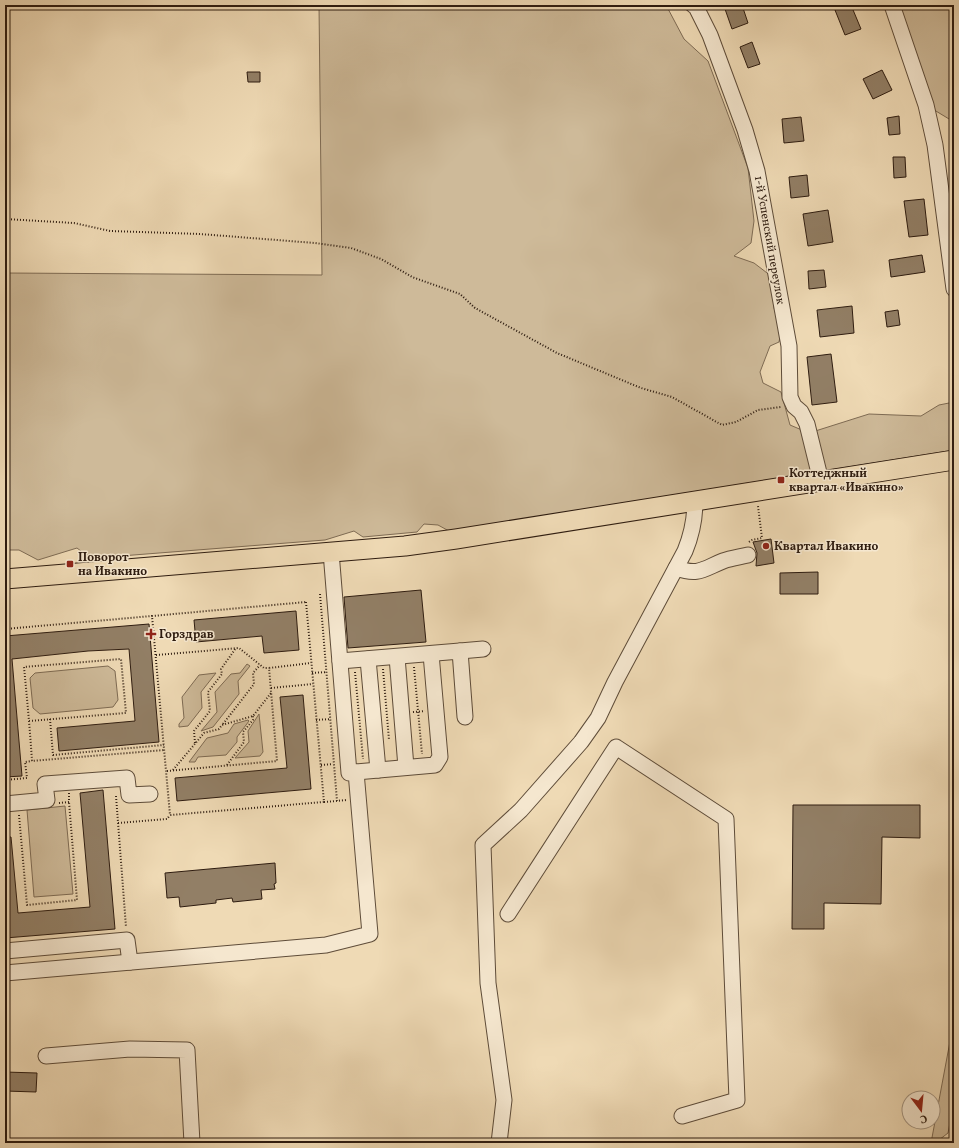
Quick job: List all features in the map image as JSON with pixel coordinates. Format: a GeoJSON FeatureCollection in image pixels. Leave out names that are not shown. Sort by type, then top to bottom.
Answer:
{"type":"FeatureCollection","features":[{"type":"Feature","properties":{"kind":"main road"},"geometry":{"type":"LineString","coordinates":[[5,579],[405,546],[954,460]]}},
{"type":"Feature","properties":{"kind":"street","name":"1-й Успенский переулок"},"geometry":{"type":"LineString","coordinates":[[693,5],[696,7],[710,35],[745,130],[758,171],[789,346],[790,397],[794,406],[801,412],[807,424],[821,481]]}},
{"type":"Feature","properties":{"kind":"street"},"geometry":{"type":"LineString","coordinates":[[892,5],[926,105],[935,145],[954,289]]}},
{"type":"Feature","properties":{"kind":"street"},"geometry":{"type":"LineString","coordinates":[[499,1143],[504,1100],[488,983],[483,845],[521,810],[581,742],[598,718],[614,682],[676,568],[692,535],[695,518],[695,501]]}},
{"type":"Feature","properties":{"kind":"street"},"geometry":{"type":"LineString","coordinates":[[331,552],[368,659],[414,767]]}},
{"type":"Feature","properties":{"kind":"street"},"geometry":{"type":"LineString","coordinates":[[676,568],[689,573],[709,569],[727,560],[748,555]]}},
{"type":"Feature","properties":{"kind":"street"},"geometry":{"type":"LineString","coordinates":[[368,659],[483,649]]}},
{"type":"Feature","properties":{"kind":"street"},"geometry":{"type":"LineString","coordinates":[[460,652],[465,717]]}},
{"type":"Feature","properties":{"kind":"street"},"geometry":{"type":"LineString","coordinates":[[368,659],[349,773],[435,765],[440,757],[431,654]]}},
{"type":"Feature","properties":{"kind":"street"},"geometry":{"type":"LineString","coordinates":[[5,973],[326,945],[370,934],[366,771],[368,659]]}},
{"type":"Feature","properties":{"kind":"street"},"geometry":{"type":"LineString","coordinates":[[508,914],[616,746],[726,819],[736,1100],[682,1116]]}},
{"type":"Feature","properties":{"kind":"street"},"geometry":{"type":"LineString","coordinates":[[5,804],[47,800],[45,784],[127,778],[129,795],[150,794]]}},
{"type":"Feature","properties":{"kind":"street"},"geometry":{"type":"LineString","coordinates":[[5,951],[127,940],[130,962]]}},
{"type":"Feature","properties":{"kind":"street"},"geometry":{"type":"LineString","coordinates":[[46,1056],[130,1049],[187,1050],[192,1143]]}},
{"type":"Feature","properties":{"kind":"path"},"geometry":{"type":"LineString","coordinates":[[5,219],[74,223],[110,231],[200,234],[314,243],[351,248],[381,259],[412,277],[460,294],[475,308],[557,353],[641,388],[672,397],[722,425],[736,422],[758,410],[794,406]]}},
{"type":"Feature","properties":{"kind":"path"},"geometry":{"type":"LineString","coordinates":[[748,555],[746,544],[752,540],[762,538],[757,503]]}},
{"type":"Feature","properties":{"kind":"path"},"geometry":{"type":"LineString","coordinates":[[320,594],[337,801]]}},
{"type":"Feature","properties":{"kind":"path"},"geometry":{"type":"LineString","coordinates":[[5,629],[306,602],[324,802],[170,815],[167,819],[118,823]]}},
{"type":"Feature","properties":{"kind":"path"},"geometry":{"type":"LineString","coordinates":[[152,616],[170,815]]}},
{"type":"Feature","properties":{"kind":"path"},"geometry":{"type":"LineString","coordinates":[[195,744],[194,731],[210,711],[208,692],[222,674],[221,669],[236,648]]}},
{"type":"Feature","properties":{"kind":"path"},"geometry":{"type":"LineString","coordinates":[[156,654],[239,648],[264,668],[311,663]]}},
{"type":"Feature","properties":{"kind":"path"},"geometry":{"type":"LineString","coordinates":[[413,655],[422,756],[414,767]]}},
{"type":"Feature","properties":{"kind":"path"},"geometry":{"type":"LineString","coordinates":[[29,721],[126,713],[121,659],[24,667],[32,761]]}},
{"type":"Feature","properties":{"kind":"path"},"geometry":{"type":"LineString","coordinates":[[368,659],[389,744]]}},
{"type":"Feature","properties":{"kind":"path"},"geometry":{"type":"LineString","coordinates":[[366,771],[368,659]]}},
{"type":"Feature","properties":{"kind":"path"},"geometry":{"type":"LineString","coordinates":[[172,771],[204,733],[219,729],[254,684],[253,673],[260,664]]}},
{"type":"Feature","properties":{"kind":"path"},"geometry":{"type":"LineString","coordinates":[[166,771],[278,761],[270,668]]}},
{"type":"Feature","properties":{"kind":"path"},"geometry":{"type":"LineString","coordinates":[[271,688],[313,684]]}},
{"type":"Feature","properties":{"kind":"path"},"geometry":{"type":"LineString","coordinates":[[222,725],[252,716],[272,692]]}},
{"type":"Feature","properties":{"kind":"path"},"geometry":{"type":"LineString","coordinates":[[226,766],[244,742],[243,732],[253,720],[252,716]]}},
{"type":"Feature","properties":{"kind":"path"},"geometry":{"type":"LineString","coordinates":[[50,719],[53,755],[164,745]]}},
{"type":"Feature","properties":{"kind":"path"},"geometry":{"type":"LineString","coordinates":[[5,780],[27,778],[26,762],[164,750]]}},
{"type":"Feature","properties":{"kind":"path"},"geometry":{"type":"LineString","coordinates":[[19,813],[27,905],[77,900],[68,790]]}},
{"type":"Feature","properties":{"kind":"path"},"geometry":{"type":"LineString","coordinates":[[115,793],[126,931]]}},
{"type":"Feature","properties":{"kind":"path"},"geometry":{"type":"LineString","coordinates":[[55,804],[69,802]]}},
{"type":"Feature","properties":{"kind":"shaded area"},"geometry":{"type":"Polygon","coordinates":[[[319,5],[666,5],[684,39],[708,61],[748,168],[754,221],[751,243],[734,256],[754,263],[771,276],[774,308],[781,331],[779,342],[770,346],[760,372],[763,383],[781,392],[790,425],[809,433],[869,414],[921,416],[939,405],[954,402],[954,450],[449,531],[438,525],[424,524],[417,532],[363,537],[354,531],[325,540],[108,557],[86,555],[77,548],[38,560],[19,550],[5,550],[5,273],[322,275],[319,5]]]}},
{"type":"Feature","properties":{"kind":"shaded area"},"geometry":{"type":"Polygon","coordinates":[[[895,5],[954,5],[954,122],[926,105],[895,5]]]}},
{"type":"Feature","properties":{"kind":"shaded area"},"geometry":{"type":"Polygon","coordinates":[[[247,664],[250,666],[238,681],[239,694],[213,727],[201,731],[217,712],[215,692],[231,674],[240,673],[247,664]]]}},
{"type":"Feature","properties":{"kind":"shaded area"},"geometry":{"type":"Polygon","coordinates":[[[108,666],[115,671],[118,700],[113,707],[40,714],[33,708],[30,678],[35,673],[108,666]]]}},
{"type":"Feature","properties":{"kind":"shaded area"},"geometry":{"type":"Polygon","coordinates":[[[216,673],[201,692],[202,708],[188,726],[179,727],[179,724],[184,718],[182,697],[199,675],[216,673]]]}},
{"type":"Feature","properties":{"kind":"shaded area"},"geometry":{"type":"Polygon","coordinates":[[[259,714],[263,752],[260,756],[235,758],[249,742],[248,731],[259,714]]]}},
{"type":"Feature","properties":{"kind":"shaded area"},"geometry":{"type":"Polygon","coordinates":[[[249,721],[237,737],[237,742],[226,755],[198,757],[195,762],[189,762],[207,738],[228,733],[234,724],[249,721]]]}},
{"type":"Feature","properties":{"kind":"shaded area"},"geometry":{"type":"Polygon","coordinates":[[[65,806],[73,894],[34,897],[27,810],[65,806]]]}},
{"type":"Feature","properties":{"kind":"shaded area"},"geometry":{"type":"Polygon","coordinates":[[[954,1020],[954,1102],[948,1133],[935,1143],[931,1143],[933,1130],[941,1130],[941,1090],[954,1020]]]}},
{"type":"Feature","properties":{"kind":"building"},"geometry":{"type":"Polygon","coordinates":[[[735,5],[742,5],[748,23],[732,29],[725,9],[735,5]]]}},
{"type":"Feature","properties":{"kind":"building"},"geometry":{"type":"Polygon","coordinates":[[[846,5],[851,5],[861,29],[845,35],[835,10],[846,5]]]}},
{"type":"Feature","properties":{"kind":"building"},"geometry":{"type":"Polygon","coordinates":[[[752,42],[760,64],[748,68],[740,47],[752,42]]]}},
{"type":"Feature","properties":{"kind":"building"},"geometry":{"type":"Polygon","coordinates":[[[882,70],[892,90],[873,99],[863,79],[882,70]]]}},
{"type":"Feature","properties":{"kind":"building"},"geometry":{"type":"Polygon","coordinates":[[[247,72],[260,72],[260,82],[248,82],[247,72]]]}},
{"type":"Feature","properties":{"kind":"building"},"geometry":{"type":"Polygon","coordinates":[[[899,116],[900,134],[889,135],[887,118],[899,116]]]}},
{"type":"Feature","properties":{"kind":"building"},"geometry":{"type":"Polygon","coordinates":[[[801,117],[804,141],[784,143],[782,119],[801,117]]]}},
{"type":"Feature","properties":{"kind":"building"},"geometry":{"type":"Polygon","coordinates":[[[893,157],[905,157],[906,177],[894,178],[893,157]]]}},
{"type":"Feature","properties":{"kind":"building"},"geometry":{"type":"Polygon","coordinates":[[[807,175],[809,196],[791,198],[789,177],[807,175]]]}},
{"type":"Feature","properties":{"kind":"building"},"geometry":{"type":"Polygon","coordinates":[[[924,199],[928,235],[909,237],[904,201],[924,199]]]}},
{"type":"Feature","properties":{"kind":"building"},"geometry":{"type":"Polygon","coordinates":[[[828,210],[833,242],[808,246],[803,214],[828,210]]]}},
{"type":"Feature","properties":{"kind":"building"},"geometry":{"type":"Polygon","coordinates":[[[922,255],[925,272],[891,277],[889,260],[922,255]]]}},
{"type":"Feature","properties":{"kind":"building"},"geometry":{"type":"Polygon","coordinates":[[[824,270],[826,287],[809,289],[808,271],[824,270]]]}},
{"type":"Feature","properties":{"kind":"building"},"geometry":{"type":"Polygon","coordinates":[[[852,306],[854,333],[820,337],[817,310],[852,306]]]}},
{"type":"Feature","properties":{"kind":"building"},"geometry":{"type":"Polygon","coordinates":[[[898,310],[900,325],[887,327],[885,312],[898,310]]]}},
{"type":"Feature","properties":{"kind":"building"},"geometry":{"type":"Polygon","coordinates":[[[831,354],[837,402],[812,405],[807,357],[831,354]]]}},
{"type":"Feature","properties":{"kind":"building"},"geometry":{"type":"Polygon","coordinates":[[[771,539],[774,563],[756,566],[757,553],[753,542],[771,539]]]}},
{"type":"Feature","properties":{"kind":"building"},"geometry":{"type":"Polygon","coordinates":[[[818,572],[818,594],[780,594],[780,573],[818,572]]]}},
{"type":"Feature","properties":{"kind":"building"},"geometry":{"type":"Polygon","coordinates":[[[421,590],[426,642],[348,648],[344,597],[421,590]]]}},
{"type":"Feature","properties":{"kind":"building"},"geometry":{"type":"Polygon","coordinates":[[[296,611],[299,650],[264,653],[262,636],[196,642],[194,620],[296,611]]]}},
{"type":"Feature","properties":{"kind":"building"},"geometry":{"type":"Polygon","coordinates":[[[149,624],[159,742],[59,751],[57,728],[135,721],[129,649],[88,651],[12,659],[22,776],[5,777],[5,636],[149,624]]]}},
{"type":"Feature","properties":{"kind":"building"},"geometry":{"type":"Polygon","coordinates":[[[303,695],[311,789],[177,801],[175,778],[287,768],[280,697],[303,695]]]}},
{"type":"Feature","properties":{"kind":"building"},"geometry":{"type":"Polygon","coordinates":[[[103,790],[115,929],[5,938],[5,837],[11,837],[18,913],[90,907],[80,793],[103,790]]]}},
{"type":"Feature","properties":{"kind":"building"},"geometry":{"type":"Polygon","coordinates":[[[793,805],[920,805],[920,838],[882,837],[881,904],[824,903],[824,929],[792,929],[793,805]]]}},
{"type":"Feature","properties":{"kind":"building"},"geometry":{"type":"Polygon","coordinates":[[[275,863],[275,889],[261,890],[262,899],[233,902],[232,898],[216,900],[216,903],[180,907],[179,897],[167,898],[165,873],[275,863]]]}},
{"type":"Feature","properties":{"kind":"building"},"geometry":{"type":"Polygon","coordinates":[[[5,1072],[37,1073],[36,1092],[5,1091],[5,1072]]]}},
{"type":"Feature","properties":{"kind":"place","name":"Коттеджный квартал «Ивакино»"},"geometry":{"type":"Point","coordinates":[781,480]}},
{"type":"Feature","properties":{"kind":"place","name":"Квартал Ивакино"},"geometry":{"type":"Point","coordinates":[766,546]}},
{"type":"Feature","properties":{"kind":"place","name":"Поворот на Ивакино"},"geometry":{"type":"Point","coordinates":[70,564]}},
{"type":"Feature","properties":{"kind":"place","name":"Горздрав"},"geometry":{"type":"Point","coordinates":[151,634]}}]}
